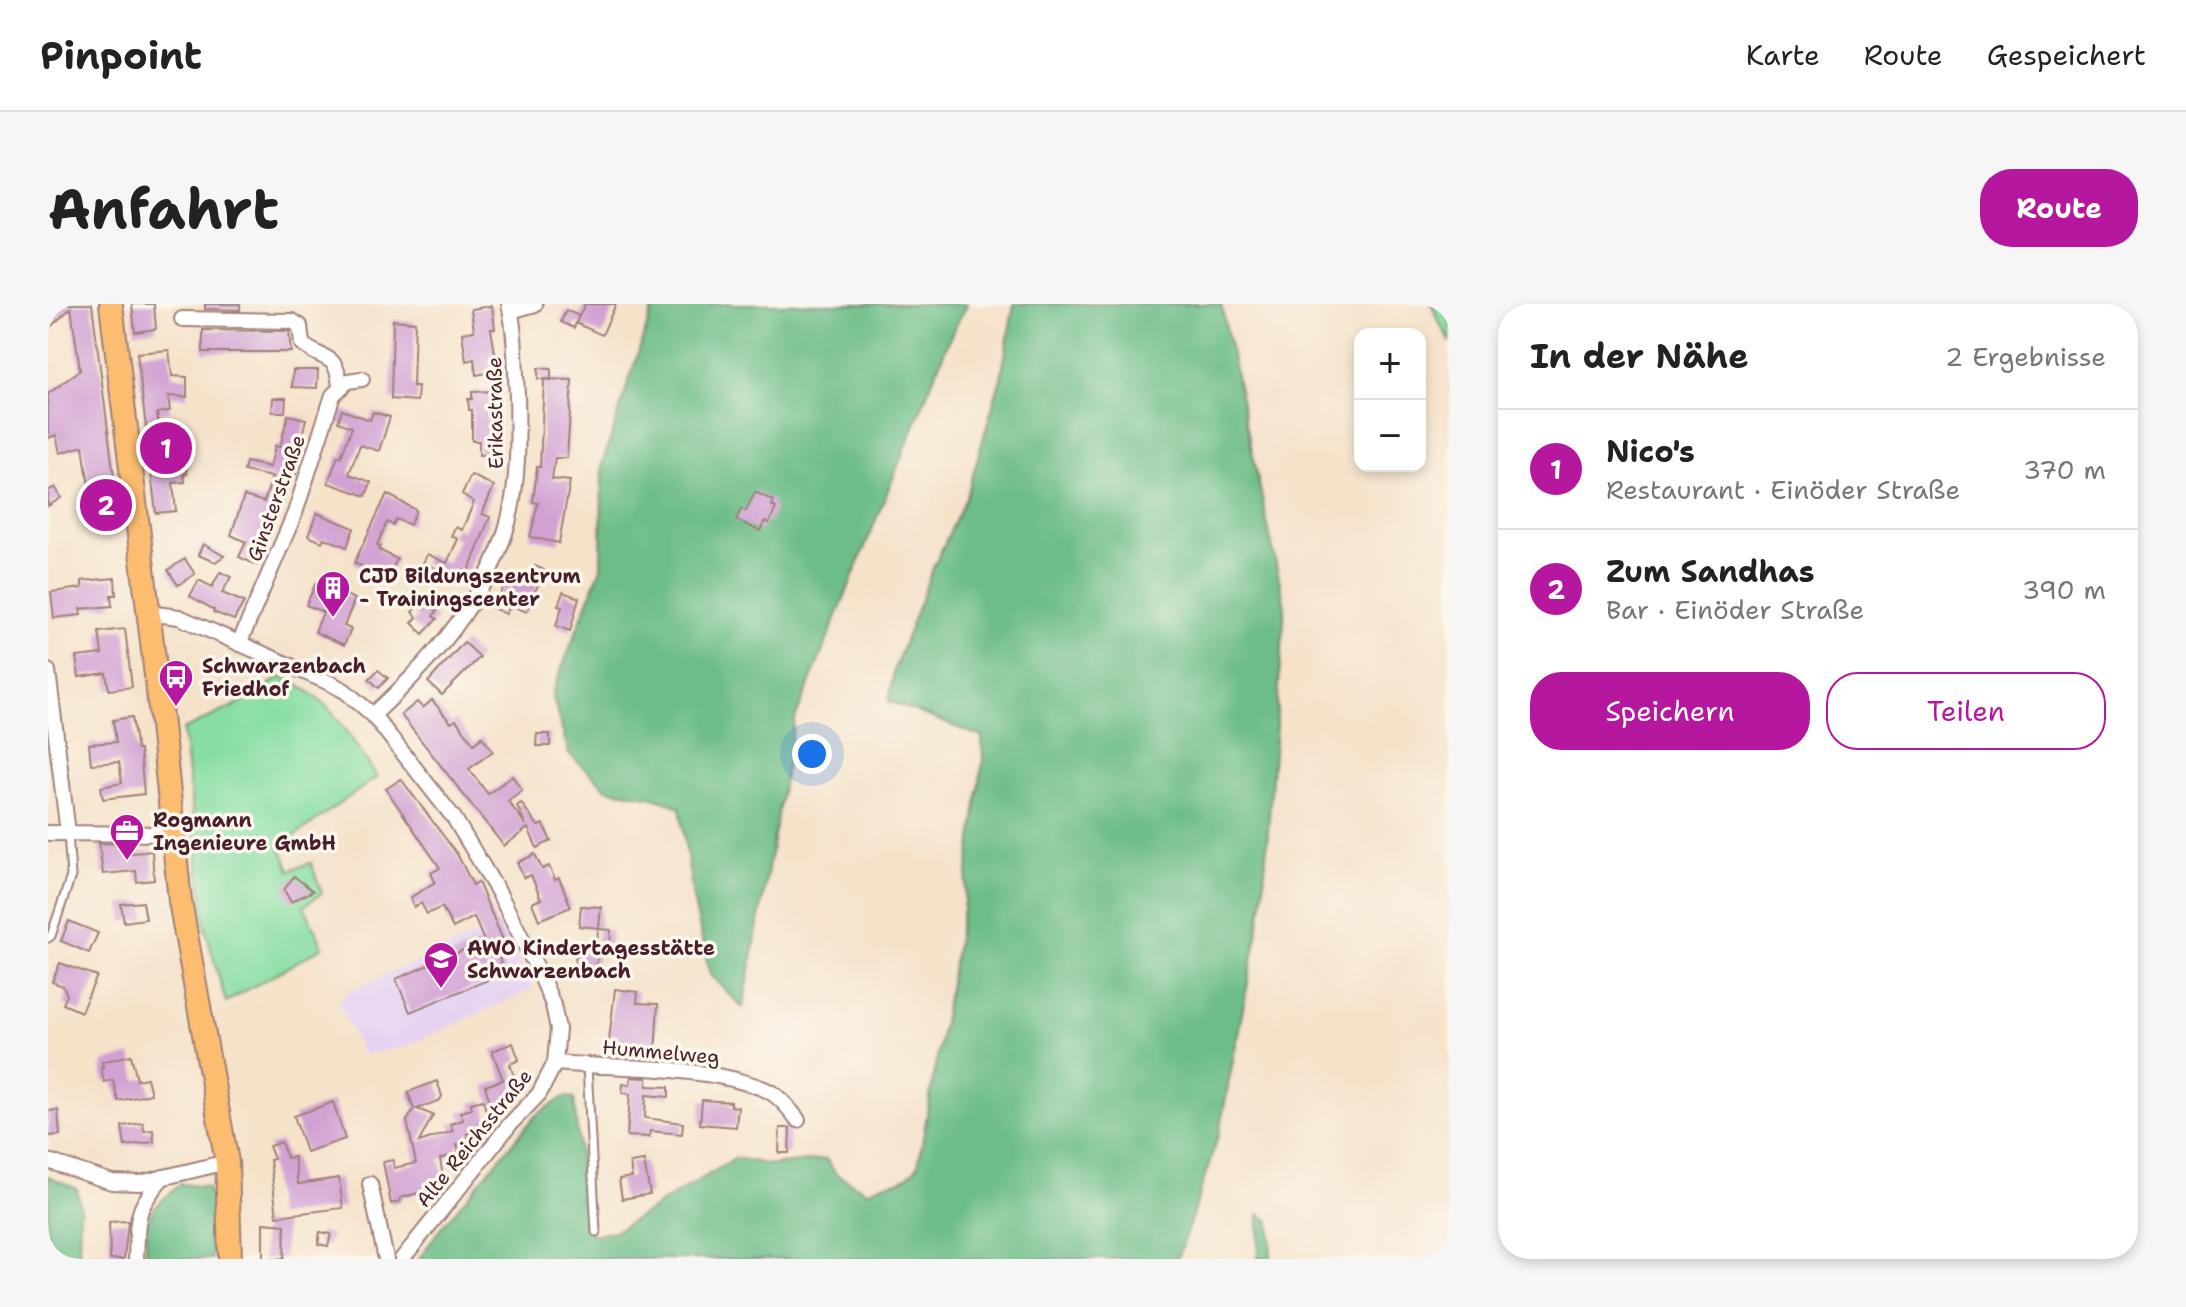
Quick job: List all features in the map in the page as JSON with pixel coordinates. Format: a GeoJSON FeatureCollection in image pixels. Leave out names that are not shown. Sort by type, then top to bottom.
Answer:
{"type":"FeatureCollection","features":[{"type":"Feature","properties":{"kind":"main road"},"geometry":{"type":"LineString","coordinates":[[111,304],[180,901],[227,1162],[230,1259]]}},
{"type":"Feature","properties":{"kind":"street"},"geometry":{"type":"LineString","coordinates":[[510,307],[535,304]]}},
{"type":"Feature","properties":{"kind":"street","name":"Erikastraße"},"geometry":{"type":"LineString","coordinates":[[373,715],[427,662],[471,604],[492,564],[507,523],[515,483],[518,436],[510,307]]}},
{"type":"Feature","properties":{"kind":"street"},"geometry":{"type":"LineString","coordinates":[[182,319],[292,321],[300,326],[302,344],[330,358],[338,366],[340,386],[362,379]]}},
{"type":"Feature","properties":{"kind":"street","name":"Ginsterstraße"},"geometry":{"type":"LineString","coordinates":[[239,644],[295,513],[333,395],[340,386]]}},
{"type":"Feature","properties":{"kind":"street","name":"Alte Reichsstraße"},"geometry":{"type":"LineString","coordinates":[[147,613],[179,617],[332,684],[373,715],[454,818],[500,895],[553,1005],[558,1029],[555,1063],[539,1094],[511,1123],[402,1259]]}},
{"type":"Feature","properties":{"kind":"street"},"geometry":{"type":"LineString","coordinates":[[48,671],[68,833]]}},
{"type":"Feature","properties":{"kind":"street"},"geometry":{"type":"LineString","coordinates":[[48,833],[171,834]]}},
{"type":"Feature","properties":{"kind":"street","name":"Hummelweg"},"geometry":{"type":"LineString","coordinates":[[555,1063],[665,1068],[749,1083],[785,1103],[798,1120]]}},
{"type":"Feature","properties":{"kind":"street"},"geometry":{"type":"LineString","coordinates":[[48,1161],[112,1182],[140,1183],[227,1162]]}},
{"type":"Feature","properties":{"kind":"street"},"geometry":{"type":"LineString","coordinates":[[136,1259],[142,1201],[163,1177]]}},
{"type":"Feature","properties":{"kind":"street"},"geometry":{"type":"LineString","coordinates":[[370,1184],[386,1259]]}},
{"type":"Feature","properties":{"kind":"lane"},"geometry":{"type":"LineString","coordinates":[[48,938],[71,876],[68,833]]}},
{"type":"Feature","properties":{"kind":"lane"},"geometry":{"type":"LineString","coordinates":[[587,1066],[596,1232]]}},
{"type":"Feature","properties":{"kind":"shaded area","name":"AWO Kindertagesstätte Schwarzenbach"},"geometry":{"type":"Polygon","coordinates":[[[502,924],[533,989],[404,1047],[363,1055],[338,1002],[349,991],[502,924]]]}},
{"type":"Feature","properties":{"kind":"green space"},"geometry":{"type":"Polygon","coordinates":[[[654,304],[967,304],[951,335],[795,719],[743,1008],[710,975],[693,898],[680,807],[654,797],[607,789],[569,754],[552,694],[601,568],[602,465],[654,304]]]}},
{"type":"Feature","properties":{"kind":"green space"},"geometry":{"type":"Polygon","coordinates":[[[1014,304],[1221,304],[1285,607],[1262,909],[1219,1133],[1178,1259],[419,1259],[440,1229],[536,1115],[564,1097],[574,1098],[586,1221],[592,1235],[615,1231],[736,1158],[771,1165],[826,1159],[837,1175],[868,1192],[905,1178],[918,1166],[963,908],[983,759],[982,737],[889,701],[894,670],[933,568],[966,498],[1001,378],[1014,304]]]}},
{"type":"Feature","properties":{"kind":"green space"},"geometry":{"type":"Polygon","coordinates":[[[1432,304],[1450,304],[1450,341],[1437,318],[1432,304]]]}},
{"type":"Feature","properties":{"kind":"green space"},"geometry":{"type":"Polygon","coordinates":[[[281,677],[312,694],[337,718],[377,777],[280,846],[290,870],[311,863],[322,893],[304,906],[323,947],[226,1002],[206,931],[183,730],[234,706],[281,677]]]}},
{"type":"Feature","properties":{"kind":"green space"},"geometry":{"type":"Polygon","coordinates":[[[48,1176],[77,1189],[80,1206],[79,1259],[48,1259],[48,1176]]]}},
{"type":"Feature","properties":{"kind":"green space"},"geometry":{"type":"Polygon","coordinates":[[[181,1184],[207,1187],[213,1204],[212,1259],[146,1259],[146,1232],[150,1215],[181,1184]]]}},
{"type":"Feature","properties":{"kind":"green space"},"geometry":{"type":"Polygon","coordinates":[[[1259,1214],[1270,1221],[1271,1259],[1258,1259],[1259,1214]]]}},
{"type":"Feature","properties":{"kind":"building"},"geometry":{"type":"Polygon","coordinates":[[[61,304],[92,304],[118,509],[106,511],[108,525],[95,527],[83,446],[60,453],[56,435],[48,438],[48,394],[80,370],[71,308],[48,329],[48,315],[61,304]]]}},
{"type":"Feature","properties":{"kind":"building"},"geometry":{"type":"Polygon","coordinates":[[[132,304],[154,304],[156,329],[135,332],[132,304]]]}},
{"type":"Feature","properties":{"kind":"building"},"geometry":{"type":"Polygon","coordinates":[[[205,304],[240,304],[240,310],[205,309],[205,304]]]}},
{"type":"Feature","properties":{"kind":"building"},"geometry":{"type":"Polygon","coordinates":[[[585,304],[616,304],[602,335],[576,323],[585,304]]]}},
{"type":"Feature","properties":{"kind":"building"},"geometry":{"type":"Polygon","coordinates":[[[492,306],[495,329],[491,329],[498,371],[476,375],[474,359],[466,361],[462,333],[474,331],[471,309],[492,306]]]}},
{"type":"Feature","properties":{"kind":"building"},"geometry":{"type":"Polygon","coordinates":[[[566,310],[579,316],[574,328],[561,322],[566,310]]]}},
{"type":"Feature","properties":{"kind":"building"},"geometry":{"type":"Polygon","coordinates":[[[393,320],[415,322],[413,386],[418,386],[417,401],[391,399],[393,320]]]}},
{"type":"Feature","properties":{"kind":"building"},"geometry":{"type":"Polygon","coordinates":[[[203,330],[289,331],[291,352],[203,352],[203,330]]]}},
{"type":"Feature","properties":{"kind":"building"},"geometry":{"type":"Polygon","coordinates":[[[169,350],[172,376],[187,377],[187,397],[168,396],[170,411],[157,413],[159,427],[146,428],[137,353],[169,350]]]}},
{"type":"Feature","properties":{"kind":"building"},"geometry":{"type":"Polygon","coordinates":[[[538,368],[551,369],[551,380],[538,379],[538,368]]]}},
{"type":"Feature","properties":{"kind":"building"},"geometry":{"type":"Polygon","coordinates":[[[293,370],[318,370],[317,388],[292,387],[293,370]]]}},
{"type":"Feature","properties":{"kind":"building"},"geometry":{"type":"Polygon","coordinates":[[[544,379],[572,380],[567,458],[555,458],[552,479],[570,481],[559,543],[530,537],[538,503],[533,502],[537,467],[540,467],[544,379]]]}},
{"type":"Feature","properties":{"kind":"building"},"geometry":{"type":"Polygon","coordinates":[[[496,391],[496,455],[479,455],[479,441],[472,441],[472,410],[469,410],[468,399],[472,399],[472,392],[496,391]]]}},
{"type":"Feature","properties":{"kind":"building"},"geometry":{"type":"Polygon","coordinates":[[[273,398],[286,398],[285,412],[272,412],[273,398]]]}},
{"type":"Feature","properties":{"kind":"building"},"geometry":{"type":"Polygon","coordinates":[[[342,410],[370,420],[373,412],[390,417],[379,451],[360,445],[349,474],[371,482],[366,496],[328,483],[352,427],[338,422],[342,410]]]}},
{"type":"Feature","properties":{"kind":"building"},"geometry":{"type":"Polygon","coordinates":[[[288,415],[306,419],[298,452],[301,453],[296,474],[293,473],[257,565],[239,557],[246,542],[231,535],[244,496],[264,502],[272,477],[244,471],[246,462],[270,467],[275,446],[280,447],[288,415]]]}},
{"type":"Feature","properties":{"kind":"building"},"geometry":{"type":"Polygon","coordinates":[[[185,435],[187,474],[184,474],[185,482],[173,483],[176,511],[156,513],[151,473],[160,472],[157,437],[185,435]]]}},
{"type":"Feature","properties":{"kind":"building"},"geometry":{"type":"Polygon","coordinates":[[[471,475],[494,486],[482,514],[490,517],[468,572],[462,569],[458,578],[423,563],[427,554],[447,563],[458,539],[451,536],[455,527],[462,530],[474,502],[462,494],[471,475]]]}},
{"type":"Feature","properties":{"kind":"building"},"geometry":{"type":"Polygon","coordinates":[[[55,487],[61,498],[48,506],[48,491],[55,487]]]}},
{"type":"Feature","properties":{"kind":"building"},"geometry":{"type":"Polygon","coordinates":[[[755,492],[774,501],[772,506],[776,508],[769,523],[765,521],[760,531],[736,520],[741,509],[746,511],[755,492]]]}},
{"type":"Feature","properties":{"kind":"building"},"geometry":{"type":"Polygon","coordinates":[[[387,494],[416,510],[410,525],[396,519],[393,525],[387,522],[377,545],[381,546],[379,550],[397,559],[388,578],[354,563],[387,494]]]}},
{"type":"Feature","properties":{"kind":"building"},"geometry":{"type":"Polygon","coordinates":[[[317,513],[354,528],[347,547],[324,538],[322,542],[308,536],[317,513]]]}},
{"type":"Feature","properties":{"kind":"building"},"geometry":{"type":"Polygon","coordinates":[[[203,544],[224,556],[215,562],[198,555],[203,544]]]}},
{"type":"Feature","properties":{"kind":"building"},"geometry":{"type":"Polygon","coordinates":[[[185,559],[195,574],[178,585],[168,570],[185,559]]]}},
{"type":"Feature","properties":{"kind":"building"},"geometry":{"type":"Polygon","coordinates":[[[535,566],[544,570],[527,612],[510,605],[506,614],[490,607],[493,598],[498,600],[507,578],[527,586],[535,566]]]}},
{"type":"Feature","properties":{"kind":"building"},"geometry":{"type":"Polygon","coordinates":[[[220,572],[231,577],[222,593],[244,602],[234,620],[213,612],[190,596],[199,580],[212,587],[220,572]]]}},
{"type":"Feature","properties":{"kind":"building"},"geometry":{"type":"Polygon","coordinates":[[[115,578],[116,595],[111,595],[112,606],[80,609],[81,615],[54,618],[51,592],[82,588],[82,581],[115,578]]]}},
{"type":"Feature","properties":{"kind":"building","name":"CJD Bildungszentrum - Trainingscenter"},"geometry":{"type":"Polygon","coordinates":[[[316,583],[355,599],[344,626],[351,629],[344,645],[315,632],[323,612],[306,605],[316,583]]]}},
{"type":"Feature","properties":{"kind":"building"},"geometry":{"type":"Polygon","coordinates":[[[563,592],[579,598],[570,631],[556,626],[563,592]]]}},
{"type":"Feature","properties":{"kind":"building"},"geometry":{"type":"Polygon","coordinates":[[[420,603],[425,608],[429,604],[437,611],[433,616],[437,619],[423,634],[412,623],[417,617],[412,612],[420,603]]]}},
{"type":"Feature","properties":{"kind":"building"},"geometry":{"type":"Polygon","coordinates":[[[125,629],[132,687],[109,690],[106,673],[79,677],[76,657],[102,654],[99,632],[125,629]]]}},
{"type":"Feature","properties":{"kind":"building"},"geometry":{"type":"Polygon","coordinates":[[[464,642],[480,657],[442,695],[428,682],[464,642]]]}},
{"type":"Feature","properties":{"kind":"building"},"geometry":{"type":"Polygon","coordinates":[[[378,670],[388,678],[379,688],[369,679],[378,670]]]}},
{"type":"Feature","properties":{"kind":"building"},"geometry":{"type":"Polygon","coordinates":[[[432,700],[451,723],[456,720],[474,744],[482,737],[493,751],[469,769],[488,794],[512,776],[522,790],[508,801],[526,825],[517,806],[521,803],[538,826],[543,824],[551,841],[537,848],[528,828],[504,846],[401,715],[417,702],[423,708],[432,700]]]}},
{"type":"Feature","properties":{"kind":"building"},"geometry":{"type":"Polygon","coordinates":[[[132,717],[137,750],[140,750],[144,794],[103,799],[101,787],[122,783],[119,762],[91,764],[89,744],[116,742],[113,720],[132,717]]]}},
{"type":"Feature","properties":{"kind":"building"},"geometry":{"type":"Polygon","coordinates":[[[537,734],[550,734],[550,746],[536,746],[537,734]]]}},
{"type":"Feature","properties":{"kind":"building"},"geometry":{"type":"Polygon","coordinates":[[[401,779],[457,854],[473,885],[478,882],[506,947],[496,951],[505,973],[410,1012],[396,979],[484,941],[474,917],[453,928],[442,907],[427,914],[421,903],[414,907],[410,898],[435,882],[431,873],[440,868],[386,789],[401,779]]]}},
{"type":"Feature","properties":{"kind":"building","name":"Rogmann Ingenieure GmbH"},"geometry":{"type":"Polygon","coordinates":[[[99,843],[123,844],[124,854],[152,851],[154,880],[137,882],[136,871],[103,874],[99,843]]]}},
{"type":"Feature","properties":{"kind":"building"},"geometry":{"type":"Polygon","coordinates":[[[535,854],[542,869],[549,866],[555,880],[559,878],[571,907],[539,920],[532,903],[541,899],[531,875],[524,878],[517,863],[535,854]]]}},
{"type":"Feature","properties":{"kind":"building"},"geometry":{"type":"Polygon","coordinates":[[[294,876],[313,891],[291,902],[284,890],[294,876]]]}},
{"type":"Feature","properties":{"kind":"building"},"geometry":{"type":"Polygon","coordinates":[[[143,902],[146,919],[124,922],[121,904],[143,902]]]}},
{"type":"Feature","properties":{"kind":"building"},"geometry":{"type":"Polygon","coordinates":[[[581,906],[601,907],[599,928],[579,926],[581,906]]]}},
{"type":"Feature","properties":{"kind":"building"},"geometry":{"type":"Polygon","coordinates":[[[69,921],[98,933],[89,953],[61,941],[69,921]]]}},
{"type":"Feature","properties":{"kind":"building"},"geometry":{"type":"Polygon","coordinates":[[[598,929],[611,930],[610,946],[597,945],[598,929]]]}},
{"type":"Feature","properties":{"kind":"building"},"geometry":{"type":"Polygon","coordinates":[[[576,949],[598,951],[596,967],[575,966],[576,949]]]}},
{"type":"Feature","properties":{"kind":"building"},"geometry":{"type":"Polygon","coordinates":[[[60,963],[97,976],[81,1012],[63,1004],[67,995],[63,986],[52,982],[60,963]]]}},
{"type":"Feature","properties":{"kind":"building"},"geometry":{"type":"Polygon","coordinates":[[[615,989],[638,992],[637,1003],[658,1004],[655,1055],[608,1049],[615,989]]]}},
{"type":"Feature","properties":{"kind":"building"},"geometry":{"type":"Polygon","coordinates":[[[513,1043],[519,1060],[510,1064],[517,1085],[512,1086],[516,1097],[491,1105],[485,1086],[503,1080],[492,1051],[513,1043]]]}},
{"type":"Feature","properties":{"kind":"building"},"geometry":{"type":"Polygon","coordinates":[[[131,1055],[137,1080],[147,1078],[151,1094],[118,1101],[113,1080],[104,1082],[102,1062],[131,1055]]]}},
{"type":"Feature","properties":{"kind":"building"},"geometry":{"type":"Polygon","coordinates":[[[631,1077],[647,1078],[647,1086],[669,1087],[669,1097],[646,1095],[645,1118],[683,1123],[682,1134],[650,1131],[649,1137],[627,1136],[630,1094],[622,1093],[623,1084],[630,1085],[631,1077]]]}},
{"type":"Feature","properties":{"kind":"building"},"geometry":{"type":"Polygon","coordinates":[[[437,1081],[442,1096],[440,1100],[417,1109],[433,1115],[419,1142],[453,1131],[450,1124],[463,1120],[460,1112],[472,1109],[471,1103],[483,1100],[489,1121],[477,1125],[479,1130],[467,1134],[469,1141],[457,1145],[459,1153],[440,1159],[444,1182],[432,1184],[433,1189],[400,1198],[401,1201],[391,1204],[383,1162],[393,1160],[394,1168],[416,1163],[407,1121],[414,1109],[408,1092],[437,1081]]]}},
{"type":"Feature","properties":{"kind":"building"},"geometry":{"type":"Polygon","coordinates":[[[702,1100],[731,1102],[731,1106],[738,1107],[736,1127],[700,1124],[702,1100]]]}},
{"type":"Feature","properties":{"kind":"building"},"geometry":{"type":"Polygon","coordinates":[[[333,1102],[345,1139],[306,1152],[294,1116],[333,1102]]]}},
{"type":"Feature","properties":{"kind":"building"},"geometry":{"type":"Polygon","coordinates":[[[58,1110],[60,1135],[48,1136],[48,1111],[58,1110]]]}},
{"type":"Feature","properties":{"kind":"building"},"geometry":{"type":"Polygon","coordinates":[[[143,1123],[144,1131],[153,1130],[154,1142],[125,1146],[122,1126],[143,1123]]]}},
{"type":"Feature","properties":{"kind":"building"},"geometry":{"type":"Polygon","coordinates":[[[780,1128],[790,1128],[789,1153],[779,1153],[780,1128]]]}},
{"type":"Feature","properties":{"kind":"building"},"geometry":{"type":"Polygon","coordinates":[[[281,1142],[287,1158],[294,1157],[298,1184],[339,1178],[343,1208],[277,1216],[270,1160],[274,1159],[269,1146],[281,1142]]]}},
{"type":"Feature","properties":{"kind":"building"},"geometry":{"type":"Polygon","coordinates":[[[644,1161],[650,1194],[622,1199],[619,1179],[632,1177],[630,1163],[644,1161]]]}},
{"type":"Feature","properties":{"kind":"building"},"geometry":{"type":"Polygon","coordinates":[[[128,1221],[124,1259],[110,1259],[109,1222],[128,1221]]]}},
{"type":"Feature","properties":{"kind":"building"},"geometry":{"type":"Polygon","coordinates":[[[263,1223],[285,1225],[284,1259],[263,1259],[263,1223]]]}},
{"type":"Feature","properties":{"kind":"building"},"geometry":{"type":"Polygon","coordinates":[[[320,1232],[331,1234],[328,1246],[318,1244],[320,1232]]]}},
{"type":"Feature","properties":{"kind":"place","name":"Nico's"},"geometry":{"type":"Point","coordinates":[166,448]}},
{"type":"Feature","properties":{"kind":"place","name":"Zum Sandhas"},"geometry":{"type":"Point","coordinates":[106,505]}},
{"type":"Feature","properties":{"kind":"place","name":"CJD Bildungszentrum - Trainingscenter"},"geometry":{"type":"Point","coordinates":[333,619]}},
{"type":"Feature","properties":{"kind":"place","name":"Schwarzenbach Friedhof"},"geometry":{"type":"Point","coordinates":[176,708]}},
{"type":"Feature","properties":{"kind":"place","name":"Rogmann Ingenieure GmbH"},"geometry":{"type":"Point","coordinates":[127,862]}},
{"type":"Feature","properties":{"kind":"place","name":"AWO Kindertagesstätte Schwarzenbach"},"geometry":{"type":"Point","coordinates":[441,990]}}]}
